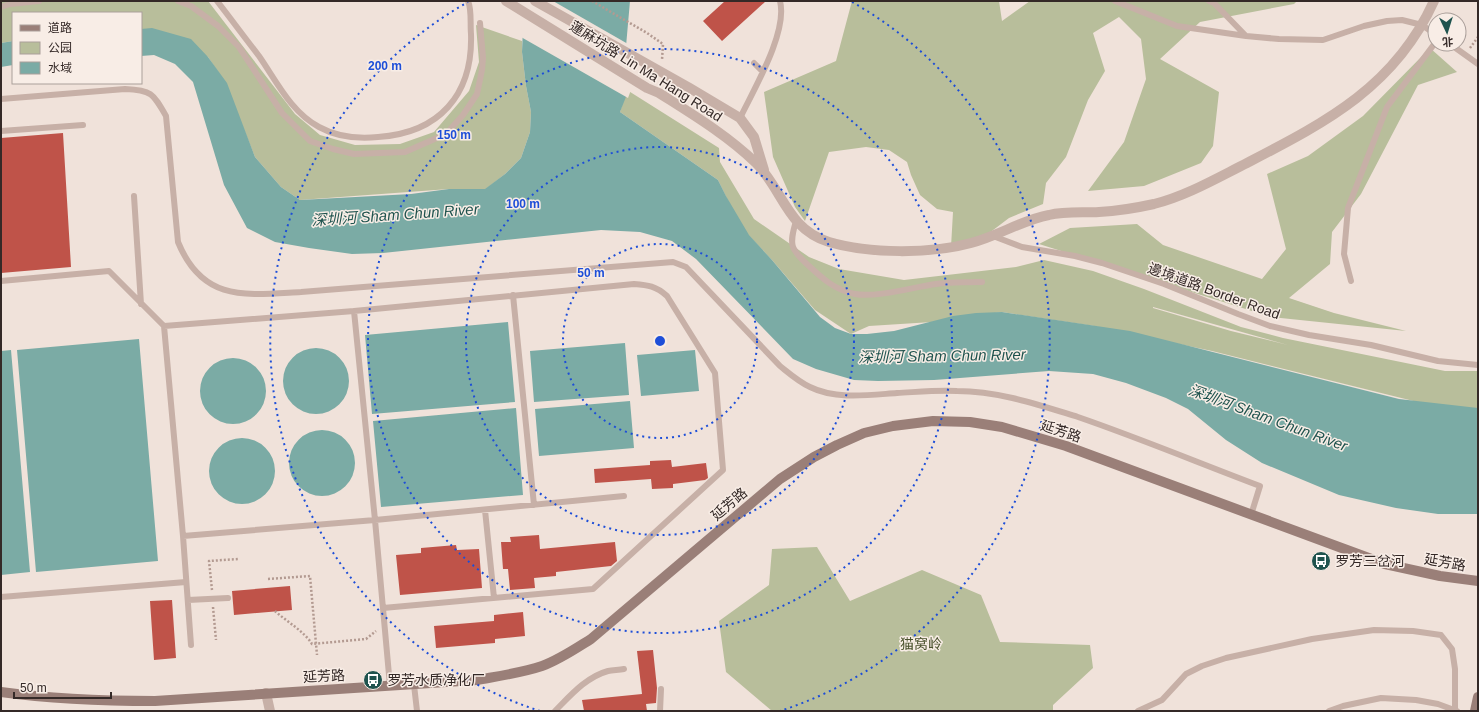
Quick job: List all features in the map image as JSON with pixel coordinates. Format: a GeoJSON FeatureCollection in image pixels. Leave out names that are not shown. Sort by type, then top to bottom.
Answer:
{"type":"FeatureCollection","features":[{"type":"Feature","properties":{"kind":"main road","name":"延芳路"},"geometry":{"type":"LineString","coordinates":[[1,692],[107,701],[155,701],[477,680],[513,674],[543,666],[568,654],[596,635],[780,479],[814,457],[864,433],[893,426],[933,421],[970,422],[1002,427],[1066,446],[1385,564],[1440,576],[1478,581]]}},
{"type":"Feature","properties":{"kind":"main road"},"geometry":{"type":"LineString","coordinates":[[1475,711],[1478,697]]}},
{"type":"Feature","properties":{"kind":"street","name":"蓮麻坑路 Lin Ma Hang Road"},"geometry":{"type":"LineString","coordinates":[[535,1],[740,118],[754,137],[765,173],[784,205],[796,221],[814,235],[829,242],[853,247],[892,251],[949,248],[971,243],[1048,215],[1061,213],[1097,212],[1153,204],[1175,197],[1217,178],[1304,133],[1342,110],[1372,87],[1405,51],[1422,25],[1434,1]]}},
{"type":"Feature","properties":{"kind":"street","name":"蓮麻坑路 Lin Ma Hang Road"},"geometry":{"type":"LineString","coordinates":[[508,2],[647,88],[659,93],[730,139],[765,173]]}},
{"type":"Feature","properties":{"kind":"street"},"geometry":{"type":"LineString","coordinates":[[266,693],[270,711]]}},
{"type":"Feature","properties":{"kind":"lane"},"geometry":{"type":"LineString","coordinates":[[1,7],[10,4],[39,1]]}},
{"type":"Feature","properties":{"kind":"lane"},"geometry":{"type":"LineString","coordinates":[[178,1],[191,6],[218,26],[239,47],[282,113],[310,141],[354,154],[405,152],[446,134],[463,115],[476,94],[482,70],[483,58],[480,23]]}},
{"type":"Feature","properties":{"kind":"lane"},"geometry":{"type":"LineString","coordinates":[[217,1],[298,112],[312,123],[326,131],[350,137],[368,138],[395,136],[417,129],[439,116],[452,102],[462,86],[470,62],[471,47],[468,1]]}},
{"type":"Feature","properties":{"kind":"lane"},"geometry":{"type":"LineString","coordinates":[[740,118],[777,38],[781,19],[780,1]]}},
{"type":"Feature","properties":{"kind":"lane"},"geometry":{"type":"LineString","coordinates":[[1115,1],[1178,26],[1246,36],[1279,39],[1323,40],[1364,26],[1387,21],[1402,20],[1422,25],[1427,28]]}},
{"type":"Feature","properties":{"kind":"lane"},"geometry":{"type":"LineString","coordinates":[[1209,1],[1214,3],[1246,36]]}},
{"type":"Feature","properties":{"kind":"lane"},"geometry":{"type":"LineString","coordinates":[[1351,281],[1344,254],[1348,208],[1387,107],[1428,52]]}},
{"type":"Feature","properties":{"kind":"lane"},"geometry":{"type":"LineString","coordinates":[[1461,52],[1478,64]]}},
{"type":"Feature","properties":{"kind":"lane"},"geometry":{"type":"LineString","coordinates":[[754,63],[762,71]]}},
{"type":"Feature","properties":{"kind":"lane"},"geometry":{"type":"LineString","coordinates":[[1,99],[125,89],[142,90],[150,94],[158,102],[166,116],[178,242],[184,257],[194,270],[210,283],[224,290],[240,294],[302,292],[673,262],[686,267],[780,366],[810,388],[846,395],[933,390],[975,392],[1009,397],[1050,408],[1108,427],[1260,486],[1250,514]]}},
{"type":"Feature","properties":{"kind":"lane"},"geometry":{"type":"LineString","coordinates":[[1,132],[82,125]]}},
{"type":"Feature","properties":{"kind":"lane"},"geometry":{"type":"LineString","coordinates":[[134,196],[141,304]]}},
{"type":"Feature","properties":{"kind":"lane"},"geometry":{"type":"LineString","coordinates":[[796,221],[790,241],[800,258],[826,282],[854,294],[867,296],[938,284],[982,282]]}},
{"type":"Feature","properties":{"kind":"lane","name":"邊境道路 Border Road"},"geometry":{"type":"LineString","coordinates":[[992,236],[1022,247],[1075,256],[1102,263],[1164,284],[1270,326],[1309,335],[1371,345],[1438,361],[1478,365]]}},
{"type":"Feature","properties":{"kind":"lane"},"geometry":{"type":"LineString","coordinates":[[1,281],[109,272],[164,326],[183,536],[191,645]]}},
{"type":"Feature","properties":{"kind":"lane"},"geometry":{"type":"LineString","coordinates":[[164,326],[354,311],[634,284],[648,285],[659,289],[667,296],[715,373],[723,470],[593,589],[383,608]]}},
{"type":"Feature","properties":{"kind":"lane"},"geometry":{"type":"LineString","coordinates":[[513,295],[534,505]]}},
{"type":"Feature","properties":{"kind":"lane"},"geometry":{"type":"LineString","coordinates":[[354,311],[390,686]]}},
{"type":"Feature","properties":{"kind":"lane"},"geometry":{"type":"LineString","coordinates":[[183,536],[375,520],[624,496]]}},
{"type":"Feature","properties":{"kind":"lane"},"geometry":{"type":"LineString","coordinates":[[485,510],[494,598]]}},
{"type":"Feature","properties":{"kind":"lane"},"geometry":{"type":"LineString","coordinates":[[1,597],[186,582]]}},
{"type":"Feature","properties":{"kind":"lane"},"geometry":{"type":"LineString","coordinates":[[188,600],[228,598]]}},
{"type":"Feature","properties":{"kind":"lane"},"geometry":{"type":"LineString","coordinates":[[1138,711],[1162,700],[1186,674],[1202,666],[1226,658],[1312,639],[1374,630],[1413,631],[1441,635],[1452,649],[1455,669],[1456,711],[1438,704],[1416,700],[1381,698],[1343,706],[1329,711]]}},
{"type":"Feature","properties":{"kind":"lane"},"geometry":{"type":"LineString","coordinates":[[555,711],[582,685],[596,676],[608,671],[624,669]]}},
{"type":"Feature","properties":{"kind":"lane"},"geometry":{"type":"LineString","coordinates":[[414,685],[417,711]]}},
{"type":"Feature","properties":{"kind":"lane"},"geometry":{"type":"LineString","coordinates":[[660,711],[661,689]]}},
{"type":"Feature","properties":{"kind":"path"},"geometry":{"type":"LineString","coordinates":[[592,1],[663,44],[659,71]]}},
{"type":"Feature","properties":{"kind":"path"},"geometry":{"type":"LineString","coordinates":[[268,579],[310,576],[317,655]]}},
{"type":"Feature","properties":{"kind":"path"},"geometry":{"type":"LineString","coordinates":[[275,611],[288,623],[308,636],[312,644],[366,639],[385,624]]}},
{"type":"Feature","properties":{"kind":"green space"},"geometry":{"type":"Polygon","coordinates":[[[1,1],[208,1],[295,114],[320,135],[355,145],[400,144],[434,132],[469,91],[479,62],[476,25],[522,41],[526,86],[531,112],[530,132],[521,158],[505,174],[486,189],[449,189],[300,200],[281,187],[255,157],[225,82],[208,57],[142,29],[142,12],[12,12],[12,41],[1,43],[1,1]]]}},
{"type":"Feature","properties":{"kind":"green space"},"geometry":{"type":"Polygon","coordinates":[[[852,1],[999,1],[1002,21],[1030,1],[1297,1],[1294,4],[1200,22],[1160,59],[1219,92],[1213,146],[1201,163],[1144,186],[1088,191],[1124,142],[1146,79],[1141,39],[1119,17],[1093,33],[1105,71],[1088,100],[1066,157],[1046,183],[1043,204],[1009,218],[980,240],[951,247],[953,212],[937,209],[920,195],[907,162],[889,150],[866,147],[829,152],[805,221],[795,207],[773,157],[764,92],[836,61],[852,1]]]}},
{"type":"Feature","properties":{"kind":"green space"},"geometry":{"type":"Polygon","coordinates":[[[1427,51],[1434,52],[1457,72],[1418,85],[1361,194],[1332,232],[1330,264],[1289,298],[1334,313],[1406,331],[1271,317],[1039,244],[1070,228],[1137,224],[1163,245],[1262,279],[1286,249],[1267,174],[1308,156],[1363,116],[1427,51]]]}},
{"type":"Feature","properties":{"kind":"green space"},"geometry":{"type":"Polygon","coordinates":[[[627,90],[719,148],[720,162],[754,219],[809,257],[839,269],[904,280],[1016,267],[1044,260],[1093,271],[1144,289],[1241,327],[1283,338],[1445,371],[1478,371],[1478,413],[1466,414],[1212,351],[1094,326],[1002,312],[932,322],[869,326],[851,334],[815,310],[741,227],[718,180],[620,112],[627,90]],[[1153,307],[1231,331],[1288,345],[1153,307]]]}},
{"type":"Feature","properties":{"kind":"green space","name":"猫窝岭"},"geometry":{"type":"Polygon","coordinates":[[[817,547],[850,601],[922,570],[981,595],[1000,642],[1090,645],[1093,668],[1053,705],[1053,711],[772,711],[726,672],[719,621],[769,585],[772,549],[817,547]]]}},
{"type":"Feature","properties":{"kind":"water","name":"深圳河 Sham Chun River"},"geometry":{"type":"Polygon","coordinates":[[[524,1],[630,1],[624,69],[633,79],[620,112],[718,180],[749,235],[820,317],[835,328],[851,334],[867,334],[894,331],[953,316],[1002,312],[1130,331],[1399,399],[1478,408],[1478,514],[1438,514],[1396,508],[1339,495],[1262,463],[1226,440],[1188,409],[1166,398],[1126,383],[1093,374],[1049,371],[934,380],[878,381],[854,380],[816,369],[793,359],[696,259],[672,241],[640,232],[601,230],[383,253],[352,254],[275,242],[247,228],[224,185],[193,82],[175,64],[154,55],[142,56],[142,29],[152,28],[191,39],[208,57],[227,83],[255,157],[281,187],[300,200],[411,194],[449,189],[485,189],[505,174],[521,158],[530,132],[531,112],[522,52],[524,1]]]}},
{"type":"Feature","properties":{"kind":"water"},"geometry":{"type":"Polygon","coordinates":[[[12,41],[12,65],[1,67],[1,43],[12,41]]]}},
{"type":"Feature","properties":{"kind":"water"},"geometry":{"type":"Polygon","coordinates":[[[508,322],[515,402],[372,414],[365,335],[508,322]]]}},
{"type":"Feature","properties":{"kind":"water"},"geometry":{"type":"Polygon","coordinates":[[[139,339],[158,561],[36,572],[17,350],[139,339]]]}},
{"type":"Feature","properties":{"kind":"water"},"geometry":{"type":"Polygon","coordinates":[[[625,343],[629,395],[534,402],[530,351],[625,343]]]}},
{"type":"Feature","properties":{"kind":"water"},"geometry":{"type":"Polygon","coordinates":[[[316,348],[329,351],[339,358],[346,368],[349,381],[346,394],[339,404],[329,411],[316,414],[303,411],[293,404],[286,394],[283,381],[286,368],[293,358],[303,351],[316,348]]]}},
{"type":"Feature","properties":{"kind":"water"},"geometry":{"type":"Polygon","coordinates":[[[11,350],[30,572],[1,575],[1,351],[11,350]]]}},
{"type":"Feature","properties":{"kind":"water"},"geometry":{"type":"Polygon","coordinates":[[[695,350],[699,391],[641,396],[637,355],[695,350]]]}},
{"type":"Feature","properties":{"kind":"water"},"geometry":{"type":"Polygon","coordinates":[[[233,358],[246,361],[256,368],[263,378],[266,391],[263,404],[256,414],[246,421],[233,424],[220,421],[210,414],[203,404],[200,391],[203,378],[210,368],[220,361],[233,358]]]}},
{"type":"Feature","properties":{"kind":"water"},"geometry":{"type":"Polygon","coordinates":[[[630,401],[634,448],[539,456],[535,409],[630,401]]]}},
{"type":"Feature","properties":{"kind":"water"},"geometry":{"type":"Polygon","coordinates":[[[516,408],[523,495],[381,507],[373,421],[516,408]]]}},
{"type":"Feature","properties":{"kind":"water"},"geometry":{"type":"Polygon","coordinates":[[[322,430],[335,433],[345,440],[352,450],[355,463],[352,476],[345,486],[335,493],[322,496],[309,493],[299,486],[292,476],[289,463],[292,450],[299,440],[309,433],[322,430]]]}},
{"type":"Feature","properties":{"kind":"water"},"geometry":{"type":"Polygon","coordinates":[[[242,438],[255,441],[265,448],[272,458],[275,471],[272,484],[265,494],[255,501],[242,504],[229,501],[219,494],[212,484],[209,471],[212,458],[219,448],[229,441],[242,438]]]}},
{"type":"Feature","properties":{"kind":"pier"},"geometry":{"type":"Polygon","coordinates":[[[522,1],[553,1],[628,44],[626,68],[635,79],[628,98],[521,37],[522,1]]]}},
{"type":"Feature","properties":{"kind":"building"},"geometry":{"type":"Polygon","coordinates":[[[725,1],[766,1],[722,41],[703,21],[725,1]]]}},
{"type":"Feature","properties":{"kind":"building"},"geometry":{"type":"Polygon","coordinates":[[[63,133],[71,267],[1,273],[1,138],[63,133]]]}},
{"type":"Feature","properties":{"kind":"building"},"geometry":{"type":"Polygon","coordinates":[[[671,460],[672,467],[706,463],[708,478],[705,480],[673,484],[673,488],[652,489],[651,479],[595,483],[594,469],[650,465],[650,461],[671,460]]]}},
{"type":"Feature","properties":{"kind":"building"},"geometry":{"type":"Polygon","coordinates":[[[539,535],[540,549],[615,542],[617,561],[611,566],[556,572],[556,576],[534,578],[535,588],[510,590],[508,569],[503,569],[501,542],[511,542],[510,537],[539,535]]]}},
{"type":"Feature","properties":{"kind":"building"},"geometry":{"type":"Polygon","coordinates":[[[456,545],[457,550],[479,549],[482,588],[400,595],[396,555],[421,553],[421,548],[456,545]]]}},
{"type":"Feature","properties":{"kind":"building"},"geometry":{"type":"Polygon","coordinates":[[[290,586],[292,610],[234,615],[232,591],[290,586]]]}},
{"type":"Feature","properties":{"kind":"building"},"geometry":{"type":"Polygon","coordinates":[[[172,600],[176,658],[154,660],[150,601],[172,600]]]}},
{"type":"Feature","properties":{"kind":"building"},"geometry":{"type":"Polygon","coordinates":[[[523,612],[525,636],[495,639],[495,643],[436,648],[434,626],[494,621],[494,615],[523,612]]]}},
{"type":"Feature","properties":{"kind":"building"},"geometry":{"type":"Polygon","coordinates":[[[653,650],[657,688],[656,703],[646,704],[647,711],[584,711],[582,700],[642,694],[637,651],[653,650]]]}},
{"type":"Feature","properties":{"kind":"place","name":"罗芳三岔河"},"geometry":{"type":"Point","coordinates":[1321,561]}},
{"type":"Feature","properties":{"kind":"place","name":"罗芳水质净化厂"},"geometry":{"type":"Point","coordinates":[373,680]}}]}
